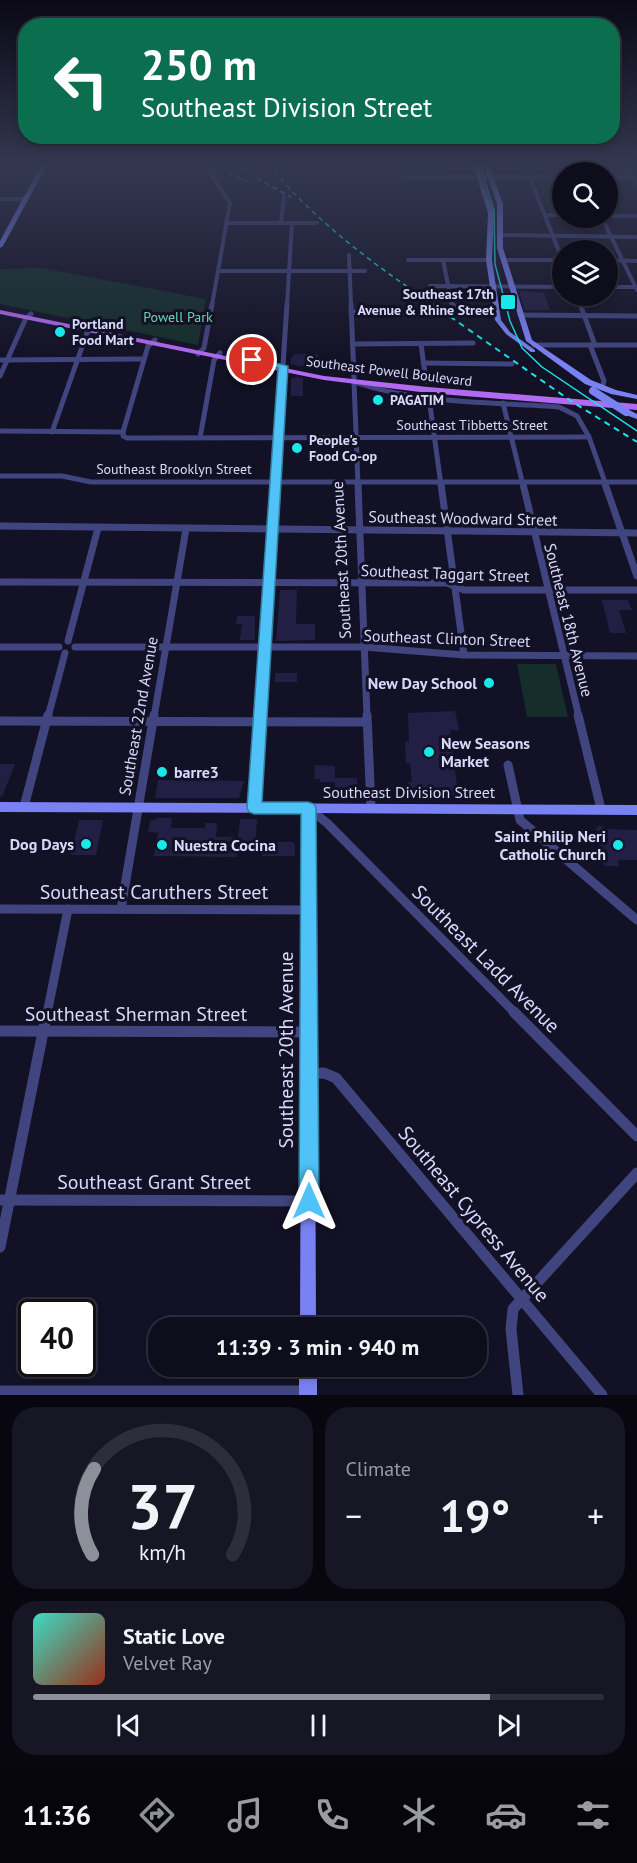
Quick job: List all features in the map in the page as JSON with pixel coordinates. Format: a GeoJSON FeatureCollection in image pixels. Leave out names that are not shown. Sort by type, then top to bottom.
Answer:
{"type":"FeatureCollection","features":[{"type":"Feature","properties":{"kind":"main road","name":"Southeast Powell Boulevard"},"geometry":{"type":"LineString","coordinates":[[0,310],[200,352],[354,380],[637,407]]}},
{"type":"Feature","properties":{"kind":"main road","name":"Southeast Powell Boulevard"},"geometry":{"type":"LineString","coordinates":[[354,380],[577,395],[637,402]]}},
{"type":"Feature","properties":{"kind":"street"},"geometry":{"type":"LineString","coordinates":[[200,352],[219,271],[225,230]]}},
{"type":"Feature","properties":{"kind":"street"},"geometry":{"type":"LineString","coordinates":[[254,808],[291,230]]}},
{"type":"Feature","properties":{"kind":"street"},"geometry":{"type":"LineString","coordinates":[[490,230],[489,260],[501,326],[510,335],[598,390],[637,397]]}},
{"type":"Feature","properties":{"kind":"street"},"geometry":{"type":"LineString","coordinates":[[500,230],[503,260],[528,340],[626,412],[637,417]]}},
{"type":"Feature","properties":{"kind":"street"},"geometry":{"type":"LineString","coordinates":[[551,230],[555,240]]}},
{"type":"Feature","properties":{"kind":"street"},"geometry":{"type":"LineString","coordinates":[[608,230],[637,288]]}},
{"type":"Feature","properties":{"kind":"street"},"geometry":{"type":"LineString","coordinates":[[500,235],[637,237]]}},
{"type":"Feature","properties":{"kind":"street"},"geometry":{"type":"LineString","coordinates":[[0,246],[3,236]]}},
{"type":"Feature","properties":{"kind":"street","name":"Southeast 20th Avenue"},"geometry":{"type":"LineString","coordinates":[[349,255],[356,482],[371,808]]}},
{"type":"Feature","properties":{"kind":"street"},"geometry":{"type":"LineString","coordinates":[[503,260],[552,259]]}},
{"type":"Feature","properties":{"kind":"street"},"geometry":{"type":"LineString","coordinates":[[408,260],[489,260]]}},
{"type":"Feature","properties":{"kind":"street"},"geometry":{"type":"LineString","coordinates":[[443,260],[452,305],[458,312],[497,314]]}},
{"type":"Feature","properties":{"kind":"street"},"geometry":{"type":"LineString","coordinates":[[618,261],[637,261]]}},
{"type":"Feature","properties":{"kind":"street"},"geometry":{"type":"LineString","coordinates":[[219,271],[365,270]]}},
{"type":"Feature","properties":{"kind":"street"},"geometry":{"type":"LineString","coordinates":[[430,286],[552,287]]}},
{"type":"Feature","properties":{"kind":"street"},"geometry":{"type":"LineString","coordinates":[[618,287],[637,288]]}},
{"type":"Feature","properties":{"kind":"street"},"geometry":{"type":"LineString","coordinates":[[581,306],[604,381],[598,390]]}},
{"type":"Feature","properties":{"kind":"street"},"geometry":{"type":"LineString","coordinates":[[351,312],[423,313]]}},
{"type":"Feature","properties":{"kind":"street"},"geometry":{"type":"LineString","coordinates":[[520,315],[637,316]]}},
{"type":"Feature","properties":{"kind":"street"},"geometry":{"type":"LineString","coordinates":[[0,376],[29,316]]}},
{"type":"Feature","properties":{"kind":"street"},"geometry":{"type":"LineString","coordinates":[[52,432],[91,329]]}},
{"type":"Feature","properties":{"kind":"street"},"geometry":{"type":"LineString","coordinates":[[123,432],[144,359],[153,342]]}},
{"type":"Feature","properties":{"kind":"street"},"geometry":{"type":"LineString","coordinates":[[352,344],[474,343]]}},
{"type":"Feature","properties":{"kind":"street"},"geometry":{"type":"LineString","coordinates":[[421,344],[426,381]]}},
{"type":"Feature","properties":{"kind":"street"},"geometry":{"type":"LineString","coordinates":[[534,345],[637,345]]}},
{"type":"Feature","properties":{"kind":"street"},"geometry":{"type":"LineString","coordinates":[[200,438],[218,355]]}},
{"type":"Feature","properties":{"kind":"street"},"geometry":{"type":"LineString","coordinates":[[0,360],[144,359]]}},
{"type":"Feature","properties":{"kind":"street"},"geometry":{"type":"LineString","coordinates":[[423,363],[512,364]]}},
{"type":"Feature","properties":{"kind":"street"},"geometry":{"type":"LineString","coordinates":[[354,380],[378,390],[429,398],[545,404],[571,411],[582,422],[589,437],[637,576]]}},
{"type":"Feature","properties":{"kind":"street"},"geometry":{"type":"LineString","coordinates":[[429,398],[464,655]]}},
{"type":"Feature","properties":{"kind":"street","name":"Southeast 18th Avenue"},"geometry":{"type":"LineString","coordinates":[[503,403],[601,809]]}},
{"type":"Feature","properties":{"kind":"street","name":"Southeast Tibbetts Street"},"geometry":{"type":"LineString","coordinates":[[0,431],[123,432],[123,436],[127,438],[589,437]]}},
{"type":"Feature","properties":{"kind":"street","name":"Southeast Brooklyn Street"},"geometry":{"type":"LineString","coordinates":[[0,476],[62,476],[92,482],[637,482]]}},
{"type":"Feature","properties":{"kind":"street","name":"Southeast Woodward Street"},"geometry":{"type":"LineString","coordinates":[[0,526],[637,533]]}},
{"type":"Feature","properties":{"kind":"street"},"geometry":{"type":"LineString","coordinates":[[24,807],[62,650],[68,641],[98,528]]}},
{"type":"Feature","properties":{"kind":"street","name":"Southeast 22nd Avenue"},"geometry":{"type":"LineString","coordinates":[[121,909],[186,528]]}},
{"type":"Feature","properties":{"kind":"street","name":"Southeast Taggart Street"},"geometry":{"type":"LineString","coordinates":[[0,582],[447,584],[464,590],[637,590]]}},
{"type":"Feature","properties":{"kind":"street"},"geometry":{"type":"LineString","coordinates":[[0,646],[72,651],[75,647],[74,643],[68,641]]}},
{"type":"Feature","properties":{"kind":"street","name":"Southeast Clinton Street"},"geometry":{"type":"LineString","coordinates":[[75,647],[364,647],[464,655],[637,656]]}},
{"type":"Feature","properties":{"kind":"street"},"geometry":{"type":"LineString","coordinates":[[0,721],[366,722]]}},
{"type":"Feature","properties":{"kind":"street"},"geometry":{"type":"LineString","coordinates":[[508,765],[516,809],[522,822],[637,920]]}},
{"type":"Feature","properties":{"kind":"street","name":"Southeast Division Street"},"geometry":{"type":"LineString","coordinates":[[0,807],[637,810]]}},
{"type":"Feature","properties":{"kind":"street","name":"Southeast 20th Avenue"},"geometry":{"type":"LineString","coordinates":[[308,808],[308,1317]]}},
{"type":"Feature","properties":{"kind":"street","name":"Southeast Ladd Avenue"},"geometry":{"type":"LineString","coordinates":[[308,808],[327,823],[637,1136]]}},
{"type":"Feature","properties":{"kind":"street","name":"Southeast Caruthers Street"},"geometry":{"type":"LineString","coordinates":[[0,909],[309,910]]}},
{"type":"Feature","properties":{"kind":"street"},"geometry":{"type":"LineString","coordinates":[[0,1247],[5,1200],[68,909]]}},
{"type":"Feature","properties":{"kind":"street","name":"Southeast Sherman Street"},"geometry":{"type":"LineString","coordinates":[[0,1031],[308,1032]]}},
{"type":"Feature","properties":{"kind":"street","name":"Southeast Cypress Avenue"},"geometry":{"type":"LineString","coordinates":[[308,1074],[324,1073],[336,1077],[602,1395]]}},
{"type":"Feature","properties":{"kind":"street"},"geometry":{"type":"LineString","coordinates":[[518,1395],[511,1316],[522,1299],[637,1173]]}},
{"type":"Feature","properties":{"kind":"street","name":"Southeast Grant Street"},"geometry":{"type":"LineString","coordinates":[[5,1200],[309,1201]]}},
{"type":"Feature","properties":{"kind":"street"},"geometry":{"type":"LineString","coordinates":[[0,1391],[308,1393],[308,1377]]}},
{"type":"Feature","properties":{"kind":"green space","name":"Powell Park"},"geometry":{"type":"Polygon","coordinates":[[[42,268],[206,299],[198,345],[0,304],[0,269],[42,268]]]}},
{"type":"Feature","properties":{"kind":"green space"},"geometry":{"type":"Polygon","coordinates":[[[517,664],[556,664],[568,717],[527,717],[517,664]]]}},
{"type":"Feature","properties":{"kind":"building"},"geometry":{"type":"Polygon","coordinates":[[[519,291],[544,293],[550,310],[525,310],[519,291]]]}},
{"type":"Feature","properties":{"kind":"building"},"geometry":{"type":"Polygon","coordinates":[[[296,354],[318,354],[318,370],[291,364],[291,357],[296,354]]]}},
{"type":"Feature","properties":{"kind":"building"},"geometry":{"type":"Polygon","coordinates":[[[303,378],[303,396],[291,396],[291,379],[303,378]]]}},
{"type":"Feature","properties":{"kind":"building"},"geometry":{"type":"Polygon","coordinates":[[[280,590],[297,590],[296,624],[315,624],[315,640],[276,641],[280,590]]]}},
{"type":"Feature","properties":{"kind":"building"},"geometry":{"type":"Polygon","coordinates":[[[602,600],[628,600],[632,610],[619,610],[626,633],[610,633],[602,600]]]}},
{"type":"Feature","properties":{"kind":"building"},"geometry":{"type":"Polygon","coordinates":[[[237,616],[255,616],[255,640],[240,640],[242,624],[236,624],[237,616]]]}},
{"type":"Feature","properties":{"kind":"building"},"geometry":{"type":"Polygon","coordinates":[[[275,673],[297,673],[297,682],[275,682],[275,673]]]}},
{"type":"Feature","properties":{"kind":"building","name":"New Seasons Market"},"geometry":{"type":"Polygon","coordinates":[[[455,711],[459,730],[450,730],[458,794],[410,796],[408,782],[412,782],[410,763],[406,763],[405,742],[409,742],[408,713],[455,711]]]}},
{"type":"Feature","properties":{"kind":"building"},"geometry":{"type":"Polygon","coordinates":[[[0,764],[15,764],[2,797],[0,796],[0,764]]]}},
{"type":"Feature","properties":{"kind":"building"},"geometry":{"type":"Polygon","coordinates":[[[315,765],[335,766],[335,778],[357,778],[358,799],[335,799],[335,782],[320,782],[320,779],[314,779],[315,765]]]}},
{"type":"Feature","properties":{"kind":"building"},"geometry":{"type":"Polygon","coordinates":[[[158,780],[244,781],[239,798],[155,798],[158,780]]]}},
{"type":"Feature","properties":{"kind":"building"},"geometry":{"type":"Polygon","coordinates":[[[172,818],[171,828],[205,828],[205,823],[217,823],[216,837],[238,837],[240,819],[257,819],[255,851],[265,842],[293,842],[295,856],[237,853],[237,857],[154,856],[158,833],[148,832],[150,821],[172,818]]]}},
{"type":"Feature","properties":{"kind":"building","name":"Dog Days"},"geometry":{"type":"Polygon","coordinates":[[[79,820],[103,820],[96,855],[71,855],[79,820]]]}},
{"type":"Feature","properties":{"kind":"building","name":"Saint Philip Neri Catholic Church"},"geometry":{"type":"Polygon","coordinates":[[[599,825],[607,829],[637,830],[637,860],[618,860],[619,866],[604,866],[596,829],[599,825]]]}},
{"type":"Feature","properties":{"kind":"tram line"},"geometry":{"type":"LineString","coordinates":[[494,230],[495,264],[510,321],[522,348],[542,367],[637,431]]}},
{"type":"Feature","properties":{"kind":"railway"},"geometry":{"type":"LineString","coordinates":[[333,230],[389,274],[434,305]]}},
{"type":"Feature","properties":{"kind":"railway"},"geometry":{"type":"LineString","coordinates":[[432,304],[574,403],[637,442]]}},
{"type":"Feature","properties":{"kind":"place","name":"Southeast 17th Avenue & Rhine Street"},"geometry":{"type":"Point","coordinates":[508,302]}},
{"type":"Feature","properties":{"kind":"place","name":"Portland Food Mart"},"geometry":{"type":"Point","coordinates":[60,332]}},
{"type":"Feature","properties":{"kind":"place","name":"PAGATIM"},"geometry":{"type":"Point","coordinates":[378,400]}},
{"type":"Feature","properties":{"kind":"place","name":"People's Food Co-op"},"geometry":{"type":"Point","coordinates":[297,448]}},
{"type":"Feature","properties":{"kind":"place","name":"New Day School"},"geometry":{"type":"Point","coordinates":[489,683]}},
{"type":"Feature","properties":{"kind":"place","name":"New Seasons Market"},"geometry":{"type":"Point","coordinates":[429,752]}},
{"type":"Feature","properties":{"kind":"place","name":"barre3"},"geometry":{"type":"Point","coordinates":[162,772]}},
{"type":"Feature","properties":{"kind":"place","name":"Dog Days"},"geometry":{"type":"Point","coordinates":[86,844]}},
{"type":"Feature","properties":{"kind":"place","name":"Nuestra Cocina"},"geometry":{"type":"Point","coordinates":[162,845]}},
{"type":"Feature","properties":{"kind":"place","name":"Saint Philip Neri Catholic Church"},"geometry":{"type":"Point","coordinates":[618,845]}},
{"type":"Feature","properties":{"kind":"route"},"geometry":{"type":"LineString","coordinates":[[252,360],[283,366],[254,808],[308,808],[309,1201]]}}]}
